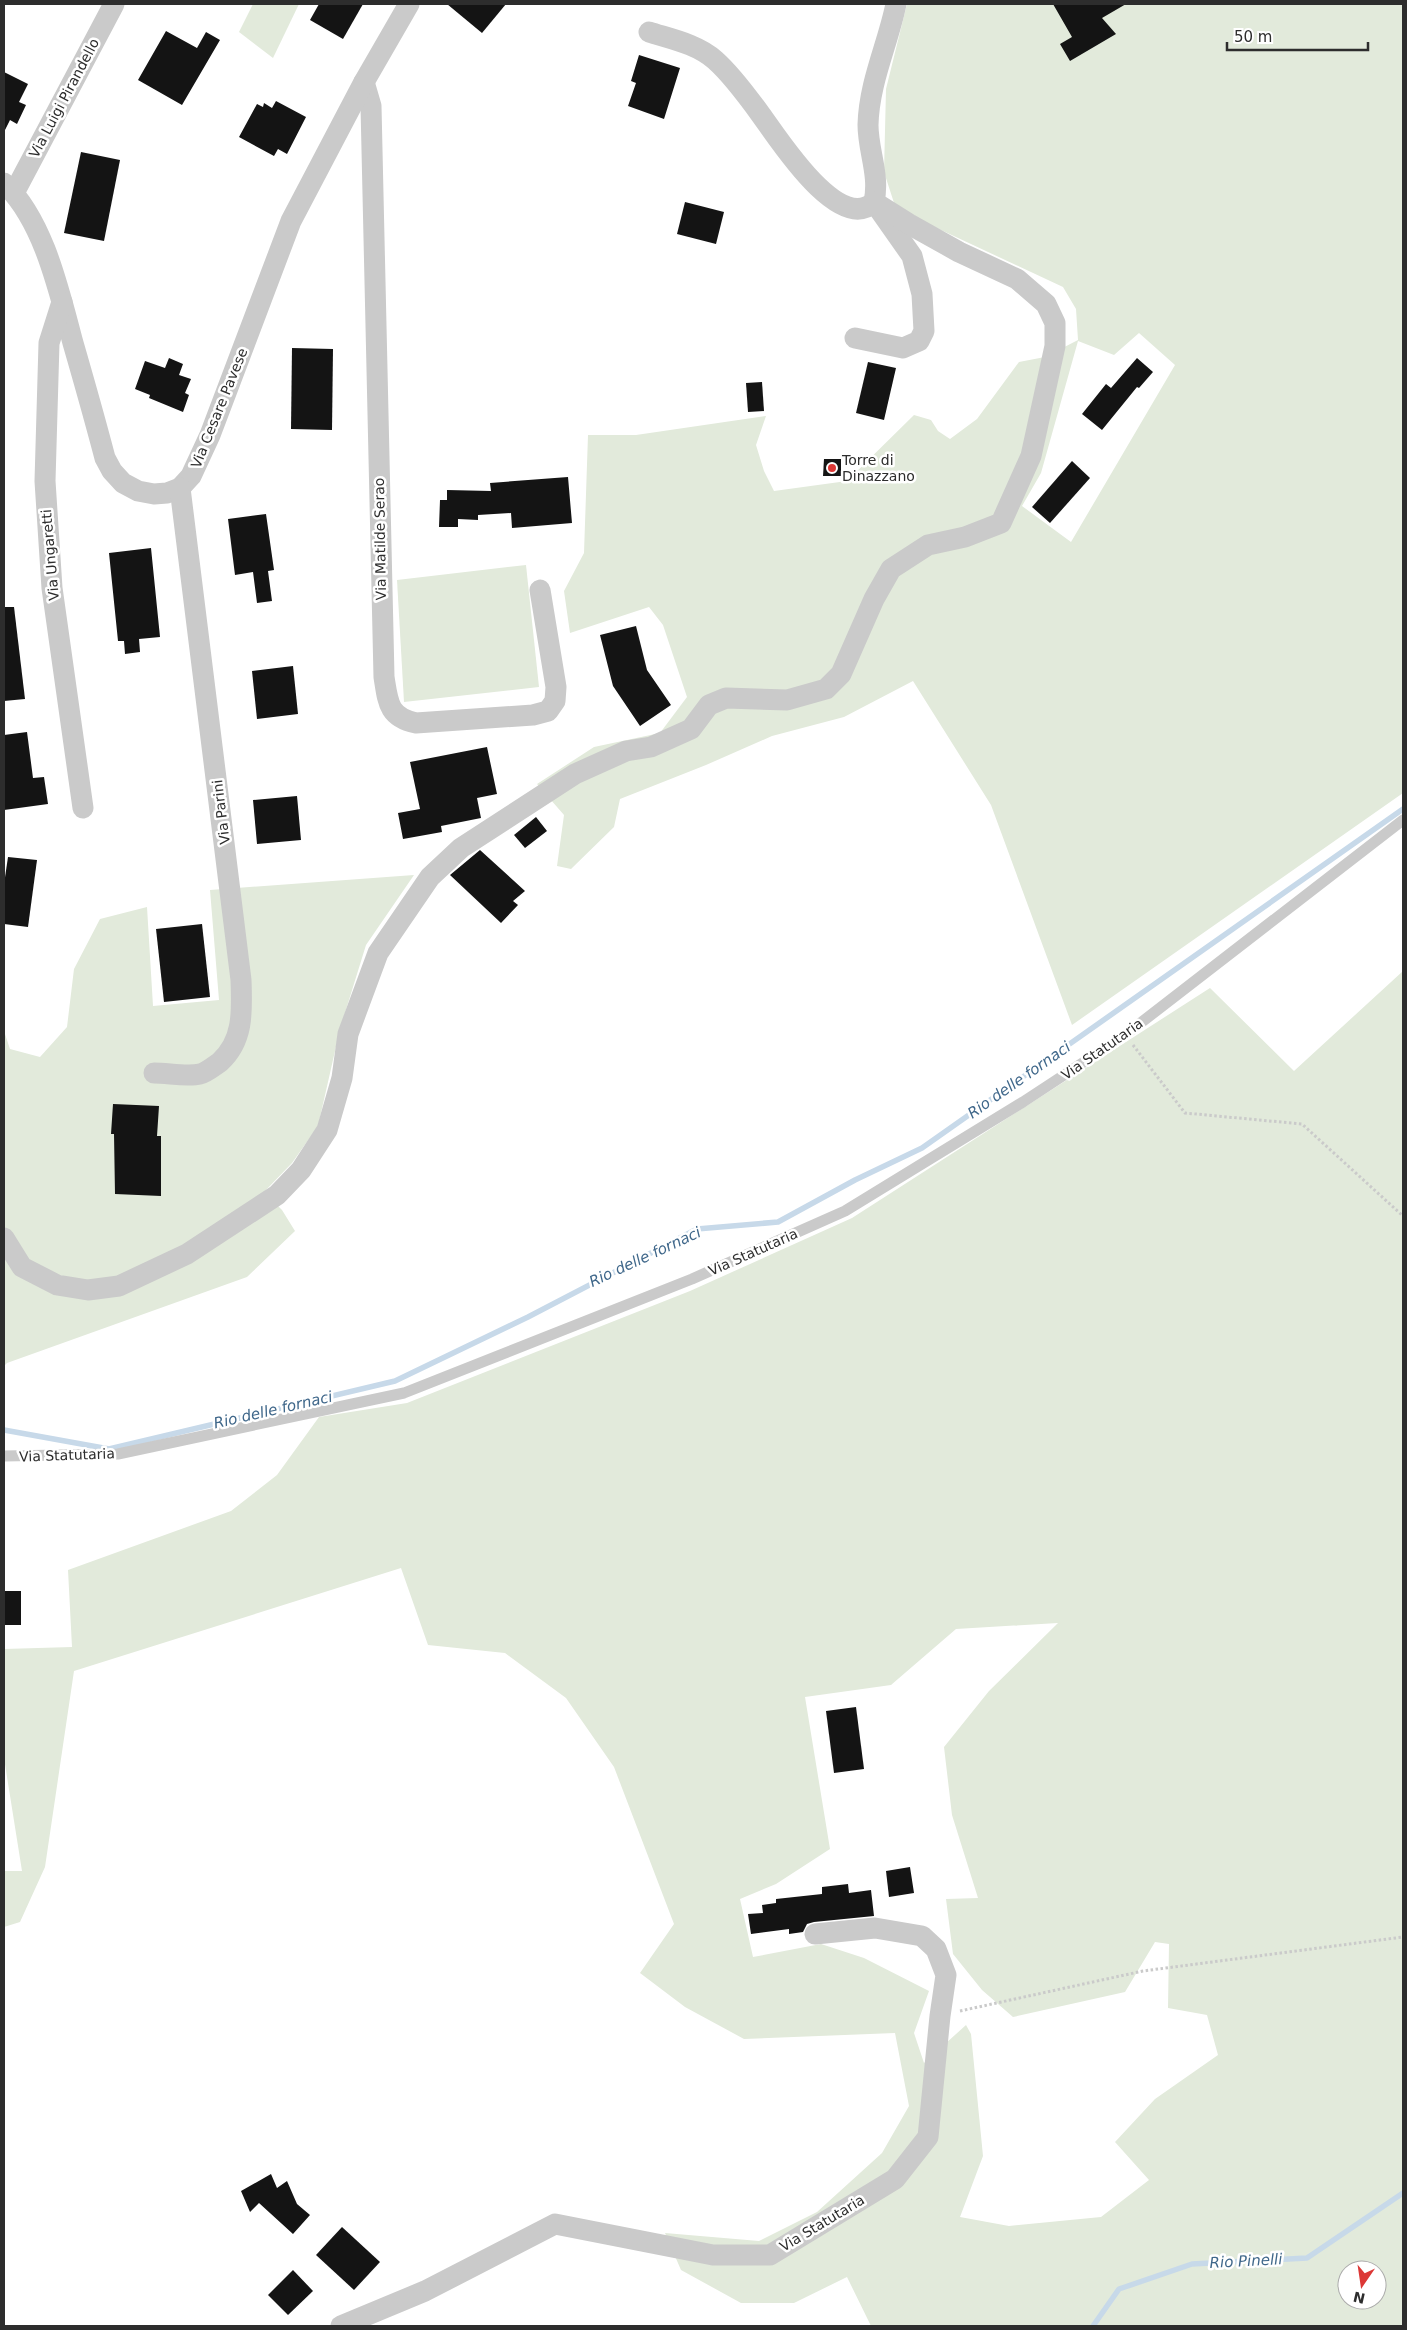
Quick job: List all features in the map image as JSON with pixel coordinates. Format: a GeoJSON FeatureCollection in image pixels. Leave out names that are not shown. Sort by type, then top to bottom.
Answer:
{"type":"FeatureCollection","features":[{"type":"Feature","properties":{"kind":"street","name":"Via Luigi Pirandello"},"geometry":{"type":"LineString","coordinates":[[9,188],[114,4]]}},
{"type":"Feature","properties":{"kind":"street","name":"Via Cesare Pavese"},"geometry":{"type":"LineString","coordinates":[[180,488],[191,476],[210,435],[291,221],[364,82],[410,4]]}},
{"type":"Feature","properties":{"kind":"street"},"geometry":{"type":"LineString","coordinates":[[648,32],[700,49],[715,60],[762,115],[800,169],[836,201],[854,209],[868,207],[874,202],[877,189],[868,126],[878,65],[896,4]]}},
{"type":"Feature","properties":{"kind":"street","name":"Via Matilde Serao"},"geometry":{"type":"LineString","coordinates":[[364,82],[371,106],[384,677],[388,700],[393,712],[403,720],[416,723],[533,715],[548,711],[555,701],[556,687],[540,590]]}},
{"type":"Feature","properties":{"kind":"street"},"geometry":{"type":"LineString","coordinates":[[9,188],[36,228],[62,302],[105,458],[112,471],[122,483],[138,491],[154,494],[180,488]]}},
{"type":"Feature","properties":{"kind":"street"},"geometry":{"type":"LineString","coordinates":[[855,338],[903,348],[919,341],[924,331],[922,294],[912,256],[874,202]]}},
{"type":"Feature","properties":{"kind":"street"},"geometry":{"type":"LineString","coordinates":[[4,1238],[22,1268],[57,1285],[88,1290],[119,1286],[187,1254],[277,1194],[301,1170],[327,1130],[342,1078],[348,1034],[378,953],[430,877],[475,838],[575,774],[626,751],[651,747],[691,729],[709,705],[726,698],[787,700],[826,689],[841,674],[874,599],[891,569],[928,545],[965,537],[1001,523],[1031,456],[1055,346],[1055,323],[1046,304],[1017,279],[959,252],[874,202]]}},
{"type":"Feature","properties":{"kind":"street","name":"Via Ungaretti"},"geometry":{"type":"LineString","coordinates":[[62,302],[49,342],[44,481],[52,588],[83,808]]}},
{"type":"Feature","properties":{"kind":"street","name":"Via Parini"},"geometry":{"type":"LineString","coordinates":[[154,1073],[199,1074],[214,1066],[227,1055],[235,1042],[240,1028],[242,1010],[241,980],[180,488]]}},
{"type":"Feature","properties":{"kind":"street","name":"Via Statutaria"},"geometry":{"type":"LineString","coordinates":[[341,2326],[426,2291],[555,2224],[713,2255],[770,2255],[895,2179],[928,2137],[946,1975],[936,1949],[922,1936],[875,1928],[815,1934]]}},
{"type":"Feature","properties":{"kind":"lane","name":"Via Statutaria"},"geometry":{"type":"LineString","coordinates":[[4,1456],[118,1454],[404,1393],[692,1279],[845,1211],[1023,1102],[1125,1035],[1403,820]]}},
{"type":"Feature","properties":{"kind":"path"},"geometry":{"type":"LineString","coordinates":[[1125,1035],[1185,1113],[1302,1124],[1403,1216]]}},
{"type":"Feature","properties":{"kind":"path"},"geometry":{"type":"LineString","coordinates":[[940,2016],[1143,1971],[1403,1937]]}},
{"type":"Feature","properties":{"kind":"green space"},"geometry":{"type":"Polygon","coordinates":[[[253,4],[299,4],[273,58],[239,32],[253,4]]]}},
{"type":"Feature","properties":{"kind":"green space"},"geometry":{"type":"Polygon","coordinates":[[[907,4],[1403,4],[1403,793],[1072,1025],[991,805],[913,681],[844,717],[772,736],[706,765],[620,799],[614,827],[571,869],[557,866],[564,815],[537,784],[594,747],[660,733],[687,697],[663,625],[649,607],[570,633],[564,591],[584,553],[588,435],[636,435],[766,416],[756,445],[764,471],[774,491],[847,481],[914,415],[931,420],[938,431],[950,439],[977,419],[1019,362],[1045,357],[1078,340],[1076,309],[1063,287],[896,209],[884,172],[886,89],[907,4]],[[1139,333],[1114,355],[1078,341],[1041,473],[1022,506],[1071,542],[1175,365],[1139,333]]]}},
{"type":"Feature","properties":{"kind":"green space"},"geometry":{"type":"Polygon","coordinates":[[[526,565],[539,687],[404,702],[397,580],[526,565]]]}},
{"type":"Feature","properties":{"kind":"green space"},"geometry":{"type":"Polygon","coordinates":[[[414,875],[366,945],[340,1029],[318,1126],[292,1163],[264,1192],[282,1210],[295,1231],[247,1277],[7,1363],[4,1366],[4,1031],[10,1049],[40,1057],[67,1027],[74,969],[100,919],[147,907],[153,1006],[219,1000],[210,890],[414,875]]]}},
{"type":"Feature","properties":{"kind":"green space"},"geometry":{"type":"Polygon","coordinates":[[[1403,971],[1403,2326],[871,2326],[847,2277],[794,2303],[741,2303],[681,2270],[665,2233],[759,2241],[817,2212],[882,2153],[909,2106],[895,2033],[744,2039],[685,2007],[640,1973],[674,1924],[614,1767],[566,1698],[505,1653],[428,1645],[401,1568],[74,1671],[45,1867],[20,1922],[4,1927],[4,1871],[22,1871],[4,1758],[4,1649],[72,1647],[68,1570],[231,1511],[277,1475],[319,1417],[407,1403],[690,1291],[852,1218],[1210,988],[1294,1071],[1403,971]],[[1058,1623],[956,1629],[891,1685],[805,1697],[830,1849],[776,1884],[740,1899],[753,1957],[821,1944],[864,1958],[929,1991],[914,2033],[924,2063],[966,2025],[971,2034],[983,2156],[960,2217],[1009,2226],[1101,2217],[1149,2180],[1115,2142],[1155,2099],[1218,2055],[1207,2015],[1168,2008],[1169,1944],[1155,1942],[1125,1992],[1013,2017],[982,1990],[953,1954],[946,1899],[978,1898],[952,1815],[944,1747],[989,1691],[1058,1623]]]}},
{"type":"Feature","properties":{"kind":"building"},"geometry":{"type":"Polygon","coordinates":[[[319,4],[363,4],[343,39],[310,20],[319,4]]]}},
{"type":"Feature","properties":{"kind":"building"},"geometry":{"type":"Polygon","coordinates":[[[447,4],[506,4],[482,33],[447,4]]]}},
{"type":"Feature","properties":{"kind":"building"},"geometry":{"type":"Polygon","coordinates":[[[1053,4],[1126,4],[1102,18],[1116,34],[1070,61],[1060,44],[1072,37],[1053,4]]]}},
{"type":"Feature","properties":{"kind":"building"},"geometry":{"type":"Polygon","coordinates":[[[166,31],[197,48],[206,32],[220,40],[182,105],[138,80],[166,31]]]}},
{"type":"Feature","properties":{"kind":"building"},"geometry":{"type":"Polygon","coordinates":[[[639,55],[680,68],[664,119],[628,106],[636,83],[631,81],[639,55]]]}},
{"type":"Feature","properties":{"kind":"building"},"geometry":{"type":"Polygon","coordinates":[[[4,72],[28,84],[19,102],[26,105],[17,124],[10,120],[4,132],[4,72]]]}},
{"type":"Feature","properties":{"kind":"building"},"geometry":{"type":"Polygon","coordinates":[[[276,101],[306,117],[287,154],[278,149],[274,156],[239,137],[257,104],[263,107],[264,103],[272,108],[276,101]]]}},
{"type":"Feature","properties":{"kind":"building"},"geometry":{"type":"Polygon","coordinates":[[[81,152],[120,160],[104,241],[64,233],[81,152]]]}},
{"type":"Feature","properties":{"kind":"building"},"geometry":{"type":"Polygon","coordinates":[[[685,202],[724,212],[716,244],[677,234],[685,202]]]}},
{"type":"Feature","properties":{"kind":"building"},"geometry":{"type":"Polygon","coordinates":[[[292,348],[333,349],[332,430],[291,429],[292,348]]]}},
{"type":"Feature","properties":{"kind":"building"},"geometry":{"type":"Polygon","coordinates":[[[169,358],[183,364],[179,375],[191,379],[185,393],[189,395],[183,412],[149,398],[150,395],[135,389],[145,361],[165,368],[169,358]]]}},
{"type":"Feature","properties":{"kind":"building"},"geometry":{"type":"Polygon","coordinates":[[[1137,358],[1153,372],[1139,388],[1137,387],[1102,430],[1082,414],[1106,384],[1111,388],[1137,358]]]}},
{"type":"Feature","properties":{"kind":"building"},"geometry":{"type":"Polygon","coordinates":[[[868,362],[896,368],[884,420],[856,413],[868,362]]]}},
{"type":"Feature","properties":{"kind":"building"},"geometry":{"type":"Polygon","coordinates":[[[762,382],[764,411],[748,412],[746,383],[762,382]]]}},
{"type":"Feature","properties":{"kind":"building","name":"Torre di Dinazzano"},"geometry":{"type":"Polygon","coordinates":[[[824,459],[841,459],[841,476],[823,476],[824,459]]]}},
{"type":"Feature","properties":{"kind":"building"},"geometry":{"type":"Polygon","coordinates":[[[1072,461],[1090,478],[1050,523],[1032,507],[1072,461]]]}},
{"type":"Feature","properties":{"kind":"building"},"geometry":{"type":"Polygon","coordinates":[[[568,477],[572,523],[512,528],[511,513],[478,515],[478,520],[458,519],[458,527],[439,527],[440,500],[447,500],[447,490],[491,491],[490,483],[568,477]]]}},
{"type":"Feature","properties":{"kind":"building"},"geometry":{"type":"Polygon","coordinates":[[[266,514],[274,570],[268,571],[272,601],[257,603],[253,572],[235,575],[228,519],[266,514]]]}},
{"type":"Feature","properties":{"kind":"building"},"geometry":{"type":"Polygon","coordinates":[[[151,548],[160,637],[139,639],[140,652],[125,654],[124,641],[118,641],[109,553],[151,548]]]}},
{"type":"Feature","properties":{"kind":"building"},"geometry":{"type":"Polygon","coordinates":[[[4,607],[14,607],[25,699],[4,701],[4,607]]]}},
{"type":"Feature","properties":{"kind":"building"},"geometry":{"type":"Polygon","coordinates":[[[636,626],[647,670],[671,705],[640,726],[613,686],[600,635],[636,626]]]}},
{"type":"Feature","properties":{"kind":"building"},"geometry":{"type":"Polygon","coordinates":[[[293,666],[298,714],[257,719],[252,671],[293,666]]]}},
{"type":"Feature","properties":{"kind":"building"},"geometry":{"type":"Polygon","coordinates":[[[27,732],[33,778],[44,777],[48,804],[4,810],[4,735],[27,732]]]}},
{"type":"Feature","properties":{"kind":"building"},"geometry":{"type":"Polygon","coordinates":[[[487,747],[497,794],[477,798],[481,818],[441,826],[442,832],[403,839],[398,813],[420,809],[410,762],[487,747]]]}},
{"type":"Feature","properties":{"kind":"building"},"geometry":{"type":"Polygon","coordinates":[[[297,796],[301,840],[257,844],[253,800],[297,796]]]}},
{"type":"Feature","properties":{"kind":"building"},"geometry":{"type":"Polygon","coordinates":[[[536,817],[547,831],[525,848],[514,835],[536,817]]]}},
{"type":"Feature","properties":{"kind":"building"},"geometry":{"type":"Polygon","coordinates":[[[480,850],[525,891],[513,901],[518,905],[501,923],[450,875],[480,850]]]}},
{"type":"Feature","properties":{"kind":"building"},"geometry":{"type":"Polygon","coordinates":[[[8,857],[37,860],[28,927],[4,924],[4,884],[8,857]]]}},
{"type":"Feature","properties":{"kind":"building"},"geometry":{"type":"Polygon","coordinates":[[[202,924],[210,997],[164,1002],[156,929],[202,924]]]}},
{"type":"Feature","properties":{"kind":"building"},"geometry":{"type":"Polygon","coordinates":[[[113,1104],[159,1106],[157,1136],[161,1136],[161,1196],[115,1194],[114,1134],[111,1134],[113,1104]]]}},
{"type":"Feature","properties":{"kind":"building"},"geometry":{"type":"Polygon","coordinates":[[[4,1591],[21,1591],[21,1625],[4,1625],[4,1591]]]}},
{"type":"Feature","properties":{"kind":"building"},"geometry":{"type":"Polygon","coordinates":[[[856,1707],[864,1769],[834,1773],[826,1711],[856,1707]]]}},
{"type":"Feature","properties":{"kind":"building"},"geometry":{"type":"Polygon","coordinates":[[[910,1867],[914,1893],[889,1897],[886,1871],[910,1867]]]}},
{"type":"Feature","properties":{"kind":"building"},"geometry":{"type":"Polygon","coordinates":[[[848,1884],[849,1893],[871,1890],[874,1916],[814,1922],[807,1924],[803,1932],[789,1934],[789,1929],[751,1934],[748,1914],[763,1913],[762,1905],[776,1903],[776,1899],[822,1894],[822,1887],[848,1884]]]}},
{"type":"Feature","properties":{"kind":"building"},"geometry":{"type":"Polygon","coordinates":[[[271,2174],[277,2188],[287,2181],[297,2204],[310,2215],[293,2234],[259,2203],[250,2212],[241,2191],[271,2174]]]}},
{"type":"Feature","properties":{"kind":"building"},"geometry":{"type":"Polygon","coordinates":[[[342,2227],[380,2262],[354,2290],[316,2255],[342,2227]]]}},
{"type":"Feature","properties":{"kind":"building"},"geometry":{"type":"Polygon","coordinates":[[[293,2270],[313,2291],[288,2315],[268,2295],[293,2270]]]}},
{"type":"Feature","properties":{"kind":"waterway","name":"Rio delle fornaci"},"geometry":{"type":"LineString","coordinates":[[4,1430],[109,1449],[395,1381],[528,1317],[697,1229],[778,1222],[855,1180],[922,1148],[1403,809]]}},
{"type":"Feature","properties":{"kind":"waterway","name":"Rio Pinelli"},"geometry":{"type":"LineString","coordinates":[[1093,2326],[1119,2289],[1192,2264],[1307,2258],[1403,2193]]}},
{"type":"Feature","properties":{"kind":"place","name":"Torre di Dinazzano"},"geometry":{"type":"Point","coordinates":[832,468]}}]}
